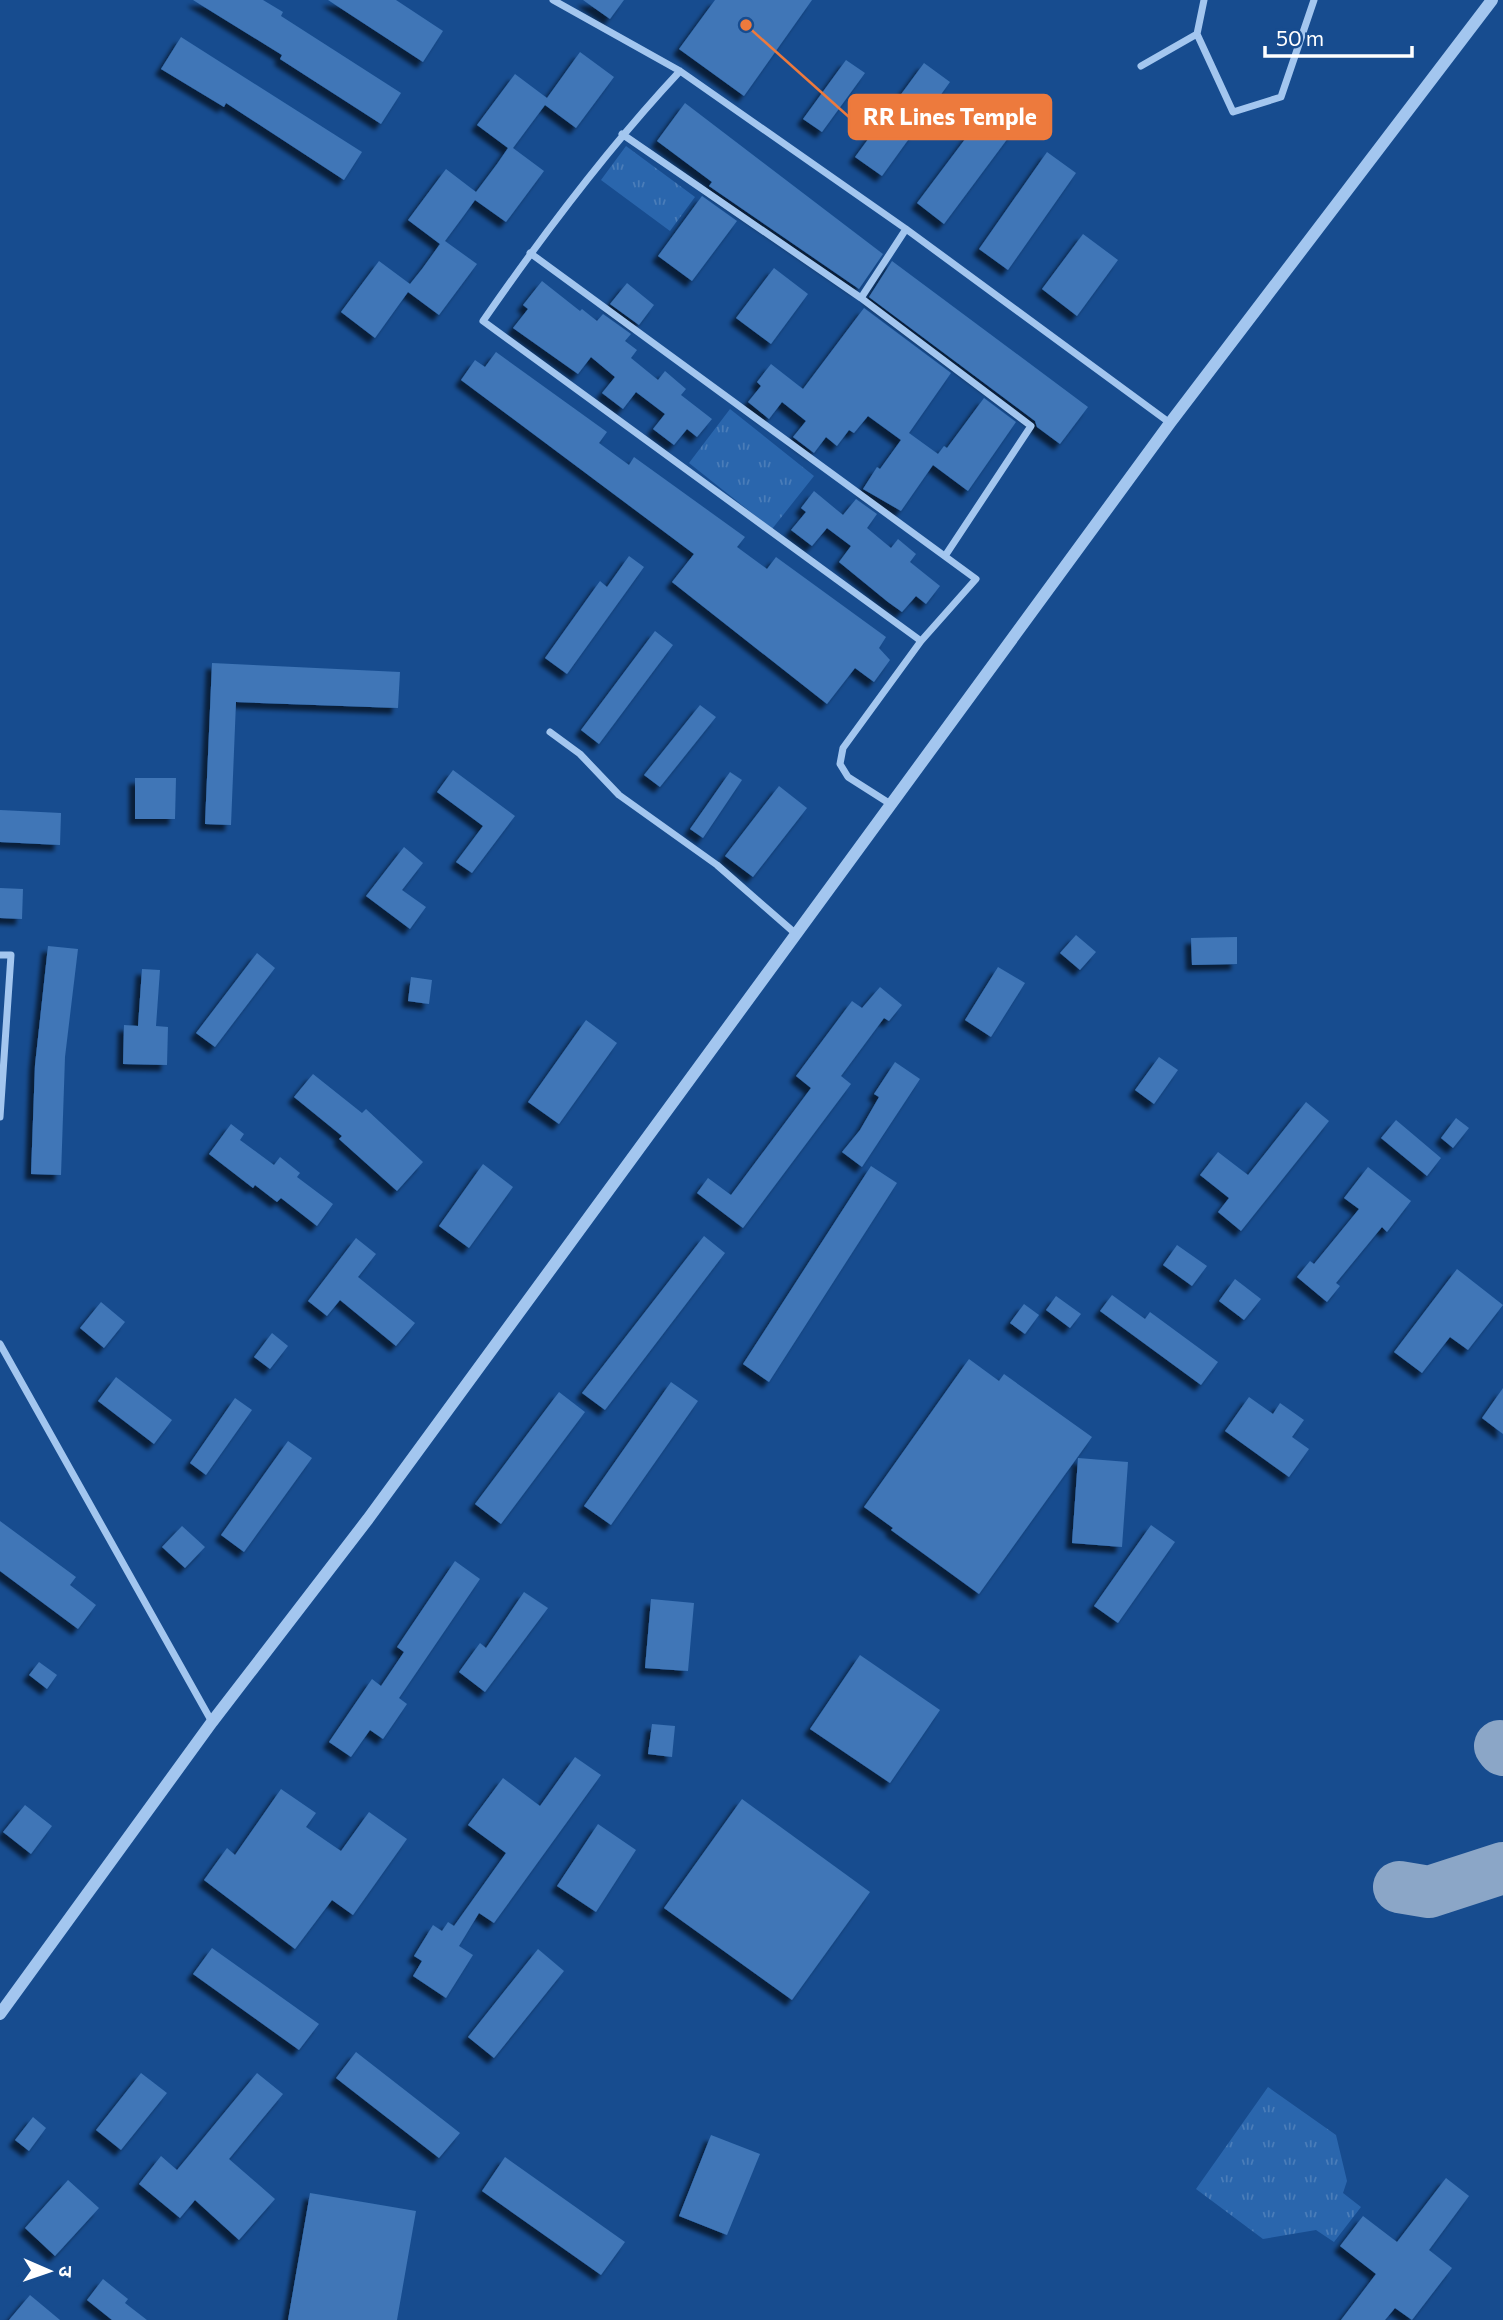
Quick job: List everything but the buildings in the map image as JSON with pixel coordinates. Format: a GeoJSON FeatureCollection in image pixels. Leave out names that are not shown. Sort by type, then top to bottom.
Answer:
{"type":"FeatureCollection","features":[{"type":"Feature","properties":{"kind":"street"},"geometry":{"type":"LineString","coordinates":[[553,0],[680,71],[906,229],[1170,423]]}},
{"type":"Feature","properties":{"kind":"street"},"geometry":{"type":"LineString","coordinates":[[1204,0],[1197,34],[1233,112],[1281,97],[1314,0]]}},
{"type":"Feature","properties":{"kind":"street"},"geometry":{"type":"LineString","coordinates":[[0,2014],[212,1721],[376,1508],[1170,423],[1492,0]]}},
{"type":"Feature","properties":{"kind":"street"},"geometry":{"type":"LineString","coordinates":[[1141,66],[1197,34]]}},
{"type":"Feature","properties":{"kind":"street"},"geometry":{"type":"LineString","coordinates":[[680,71],[622,134],[530,253],[483,321],[922,641]]}},
{"type":"Feature","properties":{"kind":"street"},"geometry":{"type":"LineString","coordinates":[[622,134],[861,298],[1031,426],[945,556]]}},
{"type":"Feature","properties":{"kind":"street"},"geometry":{"type":"LineString","coordinates":[[861,298],[906,229]]}},
{"type":"Feature","properties":{"kind":"street"},"geometry":{"type":"LineString","coordinates":[[530,253],[976,579],[922,641],[843,748],[840,764],[848,777],[892,805]]}},
{"type":"Feature","properties":{"kind":"street"},"geometry":{"type":"LineString","coordinates":[[550,732],[580,754],[619,795],[717,865],[797,935]]}},
{"type":"Feature","properties":{"kind":"street"},"geometry":{"type":"LineString","coordinates":[[0,955],[11,955],[0,1117]]}},
{"type":"Feature","properties":{"kind":"street"},"geometry":{"type":"LineString","coordinates":[[0,1344],[212,1721]]}},
{"type":"Feature","properties":{"kind":"green space"},"geometry":{"type":"Polygon","coordinates":[[[626,146],[695,197],[670,231],[601,180],[626,146]]]}},
{"type":"Feature","properties":{"kind":"green space"},"geometry":{"type":"Polygon","coordinates":[[[730,409],[814,476],[772,529],[689,463],[730,409]]]}},
{"type":"Feature","properties":{"kind":"green space"},"geometry":{"type":"Polygon","coordinates":[[[1268,2087],[1336,2135],[1347,2181],[1343,2193],[1361,2207],[1334,2242],[1316,2230],[1263,2239],[1196,2189],[1268,2087]]]}},
{"type":"Feature","properties":{"kind":"taxiway"},"geometry":{"type":"LineString","coordinates":[[1500,1746],[1503,1750]]}},
{"type":"Feature","properties":{"kind":"taxiway"},"geometry":{"type":"LineString","coordinates":[[1399,1887],[1429,1892],[1503,1868]]}},
{"type":"Feature","properties":{"kind":"place","name":"RR Lines Temple"},"geometry":{"type":"Point","coordinates":[746,25]}}]}
